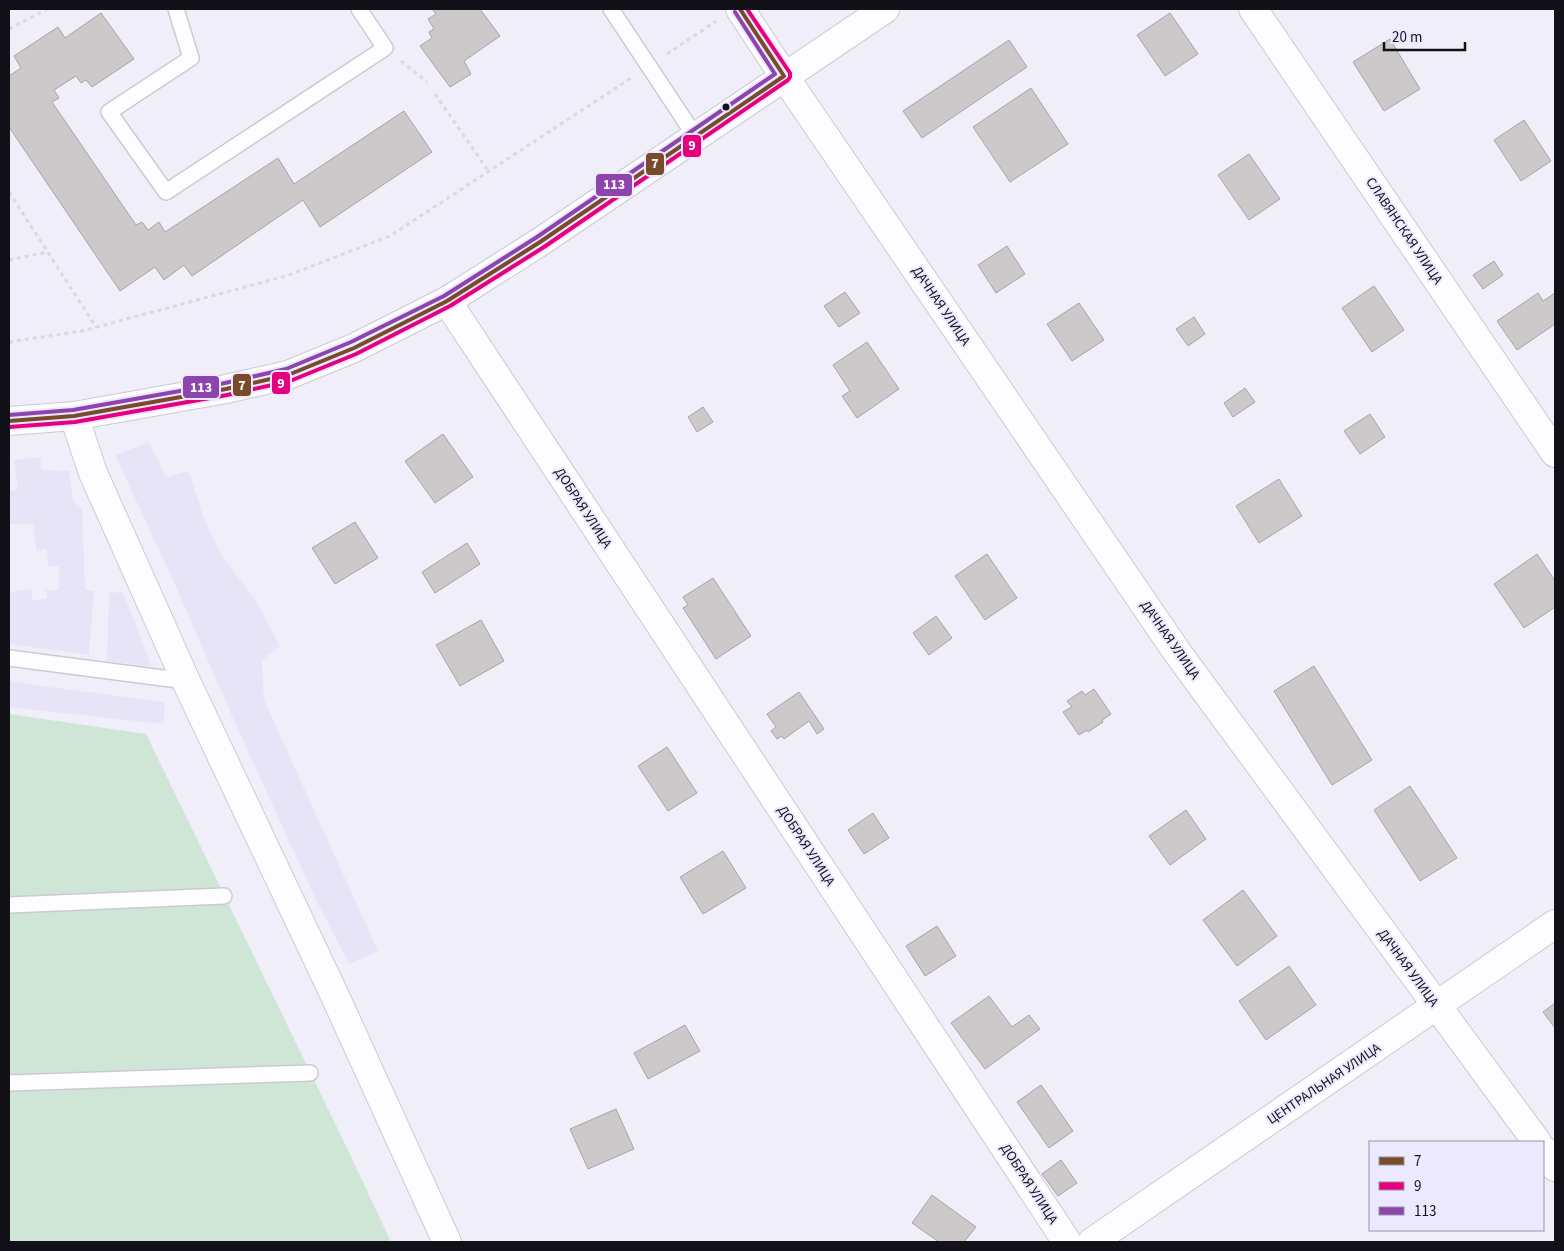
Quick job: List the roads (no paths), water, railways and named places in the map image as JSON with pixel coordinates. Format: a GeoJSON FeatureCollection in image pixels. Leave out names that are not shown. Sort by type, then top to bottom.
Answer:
{"type":"FeatureCollection","features":[{"type":"Feature","properties":{"kind":"street"},"geometry":{"type":"LineString","coordinates":[[9,421],[74,416],[217,391],[288,375],[354,348],[447,301],[540,242],[885,9]]}},
{"type":"Feature","properties":{"kind":"street","name":"СЛАВЯНСКАЯ УЛИЦА"},"geometry":{"type":"LineString","coordinates":[[1253,9],[1555,453]]}},
{"type":"Feature","properties":{"kind":"street","name":"ДАЧНАЯ УЛИЦА"},"geometry":{"type":"LineString","coordinates":[[729,14],[784,76],[1177,652],[1536,1141]]}},
{"type":"Feature","properties":{"kind":"street","name":"ДОБРАЯ УЛИЦА"},"geometry":{"type":"LineString","coordinates":[[447,301],[544,451],[1067,1242]]}},
{"type":"Feature","properties":{"kind":"street"},"geometry":{"type":"LineString","coordinates":[[74,416],[93,473],[186,680],[335,996],[447,1242]]}},
{"type":"Feature","properties":{"kind":"street","name":"ЦЕНТРАЛЬНАЯ УЛИЦА"},"geometry":{"type":"LineString","coordinates":[[1092,1242],[1555,924]]}},
{"type":"Feature","properties":{"kind":"street"},"geometry":{"type":"LineString","coordinates":[[1544,1151],[1555,1167]]}},
{"type":"Feature","properties":{"kind":"lane"},"geometry":{"type":"LineString","coordinates":[[176,9],[191,58],[108,112],[166,192],[385,48],[359,9]]}},
{"type":"Feature","properties":{"kind":"lane"},"geometry":{"type":"LineString","coordinates":[[611,9],[695,136]]}},
{"type":"Feature","properties":{"kind":"lane"},"geometry":{"type":"LineString","coordinates":[[9,658],[186,680]]}},
{"type":"Feature","properties":{"kind":"lane"},"geometry":{"type":"LineString","coordinates":[[9,905],[224,896]]}},
{"type":"Feature","properties":{"kind":"lane"},"geometry":{"type":"LineString","coordinates":[[9,1083],[310,1073]]}}]}
